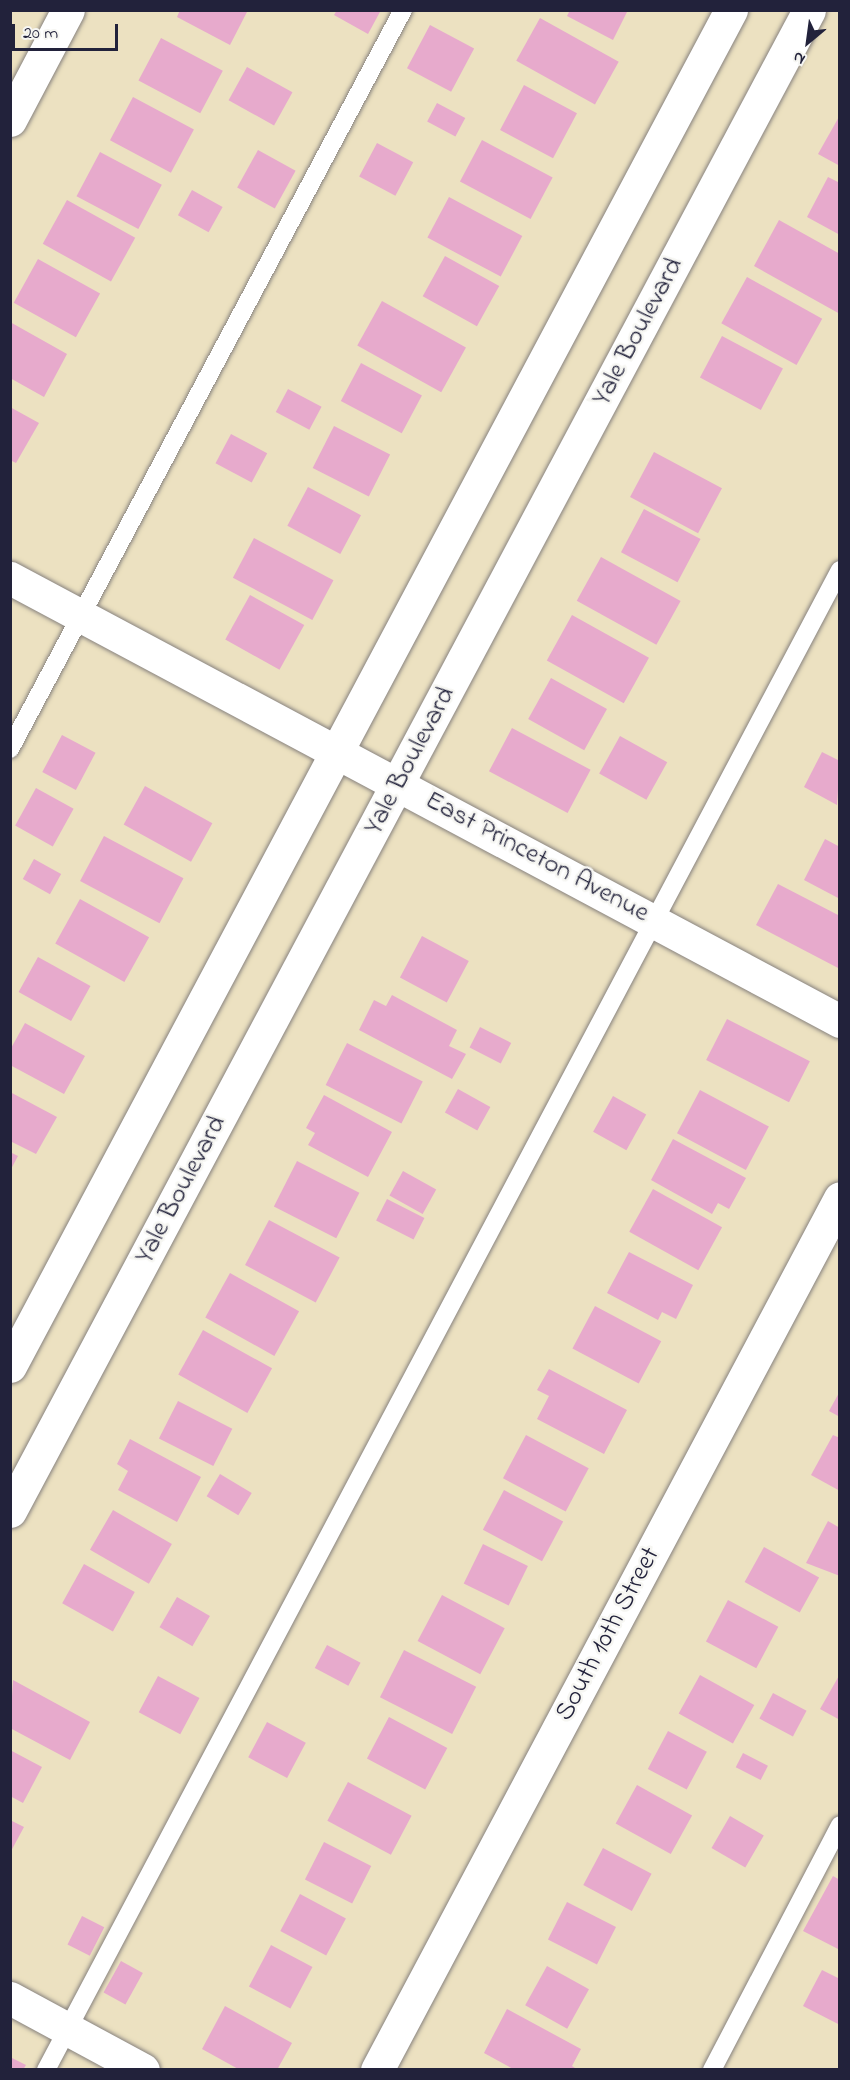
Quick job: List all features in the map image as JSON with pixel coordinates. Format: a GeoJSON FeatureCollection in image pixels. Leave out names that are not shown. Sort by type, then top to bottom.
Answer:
{"type":"FeatureCollection","features":[{"type":"Feature","properties":{"kind":"street"},"geometry":{"type":"LineString","coordinates":[[10,120],[68,10]]}},
{"type":"Feature","properties":{"kind":"street"},"geometry":{"type":"LineString","coordinates":[[10,1366],[731,10]]}},
{"type":"Feature","properties":{"kind":"street","name":"Yale Boulevard"},"geometry":{"type":"LineString","coordinates":[[10,1511],[809,10]]}},
{"type":"Feature","properties":{"kind":"street","name":"East Princeton Avenue"},"geometry":{"type":"LineString","coordinates":[[10,578],[398,783],[840,1021]]}},
{"type":"Feature","properties":{"kind":"street","name":"South 10th Street"},"geometry":{"type":"LineString","coordinates":[[377,2070],[840,1198]]}},
{"type":"Feature","properties":{"kind":"street"},"geometry":{"type":"LineString","coordinates":[[10,1998],[143,2070]]}},
{"type":"Feature","properties":{"kind":"lane"},"geometry":{"type":"LineString","coordinates":[[10,749],[403,10]]}},
{"type":"Feature","properties":{"kind":"lane"},"geometry":{"type":"LineString","coordinates":[[46,2070],[840,570]]}},
{"type":"Feature","properties":{"kind":"lane"},"geometry":{"type":"LineString","coordinates":[[712,2070],[840,1825]]}},
{"type":"Feature","properties":{"kind":"building"},"geometry":{"type":"Polygon","coordinates":[[[180,10],[248,10],[230,45],[177,17],[180,10]]]}},
{"type":"Feature","properties":{"kind":"building"},"geometry":{"type":"Polygon","coordinates":[[[337,10],[381,10],[368,34],[334,15],[337,10]]]}},
{"type":"Feature","properties":{"kind":"building"},"geometry":{"type":"Polygon","coordinates":[[[570,10],[628,10],[613,40],[567,16],[570,10]]]}},
{"type":"Feature","properties":{"kind":"building"},"geometry":{"type":"Polygon","coordinates":[[[540,18],[619,62],[595,104],[516,61],[540,18]]]}},
{"type":"Feature","properties":{"kind":"building"},"geometry":{"type":"Polygon","coordinates":[[[430,25],[474,48],[451,92],[407,68],[430,25]]]}},
{"type":"Feature","properties":{"kind":"building"},"geometry":{"type":"Polygon","coordinates":[[[161,38],[223,71],[200,113],[138,80],[161,38]]]}},
{"type":"Feature","properties":{"kind":"building"},"geometry":{"type":"Polygon","coordinates":[[[247,67],[292,92],[274,125],[229,100],[247,67]]]}},
{"type":"Feature","properties":{"kind":"building"},"geometry":{"type":"Polygon","coordinates":[[[524,85],[577,113],[553,158],[500,130],[524,85]]]}},
{"type":"Feature","properties":{"kind":"building"},"geometry":{"type":"Polygon","coordinates":[[[133,97],[194,129],[171,173],[110,140],[133,97]]]}},
{"type":"Feature","properties":{"kind":"building"},"geometry":{"type":"Polygon","coordinates":[[[437,103],[465,118],[455,137],[427,122],[437,103]]]}},
{"type":"Feature","properties":{"kind":"building"},"geometry":{"type":"Polygon","coordinates":[[[840,115],[840,166],[818,154],[840,115]]]}},
{"type":"Feature","properties":{"kind":"building"},"geometry":{"type":"Polygon","coordinates":[[[482,140],[553,178],[531,219],[460,181],[482,140]]]}},
{"type":"Feature","properties":{"kind":"building"},"geometry":{"type":"Polygon","coordinates":[[[377,143],[413,162],[395,196],[359,177],[377,143]]]}},
{"type":"Feature","properties":{"kind":"building"},"geometry":{"type":"Polygon","coordinates":[[[258,150],[296,171],[275,208],[237,188],[258,150]]]}},
{"type":"Feature","properties":{"kind":"building"},"geometry":{"type":"Polygon","coordinates":[[[100,152],[162,185],[138,229],[77,196],[100,152]]]}},
{"type":"Feature","properties":{"kind":"building"},"geometry":{"type":"Polygon","coordinates":[[[828,177],[840,183],[840,235],[807,217],[828,177]]]}},
{"type":"Feature","properties":{"kind":"building"},"geometry":{"type":"Polygon","coordinates":[[[192,190],[223,207],[209,232],[178,215],[192,190]]]}},
{"type":"Feature","properties":{"kind":"building"},"geometry":{"type":"Polygon","coordinates":[[[449,197],[522,236],[501,277],[427,238],[449,197]]]}},
{"type":"Feature","properties":{"kind":"building"},"geometry":{"type":"Polygon","coordinates":[[[67,200],[135,238],[111,282],[43,244],[67,200]]]}},
{"type":"Feature","properties":{"kind":"building"},"geometry":{"type":"Polygon","coordinates":[[[779,220],[840,254],[840,314],[754,266],[779,220]]]}},
{"type":"Feature","properties":{"kind":"building"},"geometry":{"type":"Polygon","coordinates":[[[445,256],[499,286],[477,326],[423,296],[445,256]]]}},
{"type":"Feature","properties":{"kind":"building"},"geometry":{"type":"Polygon","coordinates":[[[38,259],[100,293],[76,337],[14,303],[38,259]]]}},
{"type":"Feature","properties":{"kind":"building"},"geometry":{"type":"Polygon","coordinates":[[[747,277],[822,319],[797,365],[721,323],[747,277]]]}},
{"type":"Feature","properties":{"kind":"building"},"geometry":{"type":"Polygon","coordinates":[[[382,301],[466,348],[441,392],[357,346],[382,301]]]}},
{"type":"Feature","properties":{"kind":"building"},"geometry":{"type":"Polygon","coordinates":[[[10,322],[67,354],[44,397],[10,378],[10,322]]]}},
{"type":"Feature","properties":{"kind":"building"},"geometry":{"type":"Polygon","coordinates":[[[722,336],[783,368],[761,410],[700,377],[722,336]]]}},
{"type":"Feature","properties":{"kind":"building"},"geometry":{"type":"Polygon","coordinates":[[[361,363],[422,395],[402,433],[341,401],[361,363]]]}},
{"type":"Feature","properties":{"kind":"building"},"geometry":{"type":"Polygon","coordinates":[[[288,389],[322,407],[309,430],[276,412],[288,389]]]}},
{"type":"Feature","properties":{"kind":"building"},"geometry":{"type":"Polygon","coordinates":[[[10,407],[39,423],[16,463],[10,460],[10,407]]]}},
{"type":"Feature","properties":{"kind":"building"},"geometry":{"type":"Polygon","coordinates":[[[334,426],[390,455],[369,496],[313,468],[334,426]]]}},
{"type":"Feature","properties":{"kind":"building"},"geometry":{"type":"Polygon","coordinates":[[[231,434],[267,453],[252,482],[216,463],[231,434]]]}},
{"type":"Feature","properties":{"kind":"building"},"geometry":{"type":"Polygon","coordinates":[[[654,452],[722,488],[698,533],[630,497],[654,452]]]}},
{"type":"Feature","properties":{"kind":"building"},"geometry":{"type":"Polygon","coordinates":[[[308,487],[361,515],[340,554],[287,526],[308,487]]]}},
{"type":"Feature","properties":{"kind":"building"},"geometry":{"type":"Polygon","coordinates":[[[644,509],[701,539],[678,582],[621,552],[644,509]]]}},
{"type":"Feature","properties":{"kind":"building"},"geometry":{"type":"Polygon","coordinates":[[[254,538],[333,580],[312,620],[233,578],[254,538]]]}},
{"type":"Feature","properties":{"kind":"building"},"geometry":{"type":"Polygon","coordinates":[[[601,557],[681,601],[656,645],[577,601],[601,557]]]}},
{"type":"Feature","properties":{"kind":"building"},"geometry":{"type":"Polygon","coordinates":[[[250,595],[304,625],[280,670],[225,640],[250,595]]]}},
{"type":"Feature","properties":{"kind":"building"},"geometry":{"type":"Polygon","coordinates":[[[572,615],[649,658],[624,703],[547,660],[572,615]]]}},
{"type":"Feature","properties":{"kind":"building"},"geometry":{"type":"Polygon","coordinates":[[[551,678],[607,709],[584,750],[528,719],[551,678]]]}},
{"type":"Feature","properties":{"kind":"building"},"geometry":{"type":"Polygon","coordinates":[[[512,728],[591,770],[568,813],[489,771],[512,728]]]}},
{"type":"Feature","properties":{"kind":"building"},"geometry":{"type":"Polygon","coordinates":[[[62,735],[96,753],[76,790],[42,772],[62,735]]]}},
{"type":"Feature","properties":{"kind":"building"},"geometry":{"type":"Polygon","coordinates":[[[620,736],[667,762],[646,800],[599,774],[620,736]]]}},
{"type":"Feature","properties":{"kind":"building"},"geometry":{"type":"Polygon","coordinates":[[[822,752],[840,761],[837,805],[804,787],[822,752]]]}},
{"type":"Feature","properties":{"kind":"building"},"geometry":{"type":"Polygon","coordinates":[[[145,786],[212,823],[191,862],[124,824],[145,786]]]}},
{"type":"Feature","properties":{"kind":"building"},"geometry":{"type":"Polygon","coordinates":[[[36,788],[74,809],[53,846],[15,826],[36,788]]]}},
{"type":"Feature","properties":{"kind":"building"},"geometry":{"type":"Polygon","coordinates":[[[104,836],[183,878],[160,923],[80,881],[104,836]]]}},
{"type":"Feature","properties":{"kind":"building"},"geometry":{"type":"Polygon","coordinates":[[[825,839],[840,847],[840,899],[804,880],[825,839]]]}},
{"type":"Feature","properties":{"kind":"building"},"geometry":{"type":"Polygon","coordinates":[[[34,859],[61,874],[50,894],[23,879],[34,859]]]}},
{"type":"Feature","properties":{"kind":"building"},"geometry":{"type":"Polygon","coordinates":[[[778,884],[840,916],[840,969],[756,925],[778,884]]]}},
{"type":"Feature","properties":{"kind":"building"},"geometry":{"type":"Polygon","coordinates":[[[80,899],[149,937],[124,982],[55,944],[80,899]]]}},
{"type":"Feature","properties":{"kind":"building"},"geometry":{"type":"Polygon","coordinates":[[[422,936],[469,961],[447,1002],[400,977],[422,936]]]}},
{"type":"Feature","properties":{"kind":"building"},"geometry":{"type":"Polygon","coordinates":[[[38,957],[90,986],[71,1021],[19,992],[38,957]]]}},
{"type":"Feature","properties":{"kind":"building"},"geometry":{"type":"Polygon","coordinates":[[[392,995],[457,1030],[449,1046],[466,1054],[452,1079],[359,1030],[374,1000],[386,1006],[392,995]]]}},
{"type":"Feature","properties":{"kind":"building"},"geometry":{"type":"Polygon","coordinates":[[[727,1019],[810,1061],[789,1102],[706,1060],[727,1019]]]}},
{"type":"Feature","properties":{"kind":"building"},"geometry":{"type":"Polygon","coordinates":[[[25,1023],[85,1056],[64,1094],[10,1065],[10,1050],[25,1023]]]}},
{"type":"Feature","properties":{"kind":"building"},"geometry":{"type":"Polygon","coordinates":[[[480,1027],[511,1043],[501,1063],[470,1047],[480,1027]]]}},
{"type":"Feature","properties":{"kind":"building"},"geometry":{"type":"Polygon","coordinates":[[[347,1043],[423,1082],[401,1123],[326,1085],[347,1043]]]}},
{"type":"Feature","properties":{"kind":"building"},"geometry":{"type":"Polygon","coordinates":[[[458,1089],[490,1107],[477,1131],[445,1113],[458,1089]]]}},
{"type":"Feature","properties":{"kind":"building"},"geometry":{"type":"Polygon","coordinates":[[[700,1090],[769,1127],[746,1170],[677,1133],[700,1090]]]}},
{"type":"Feature","properties":{"kind":"building"},"geometry":{"type":"Polygon","coordinates":[[[10,1092],[57,1117],[36,1154],[10,1141],[10,1092]]]}},
{"type":"Feature","properties":{"kind":"building"},"geometry":{"type":"Polygon","coordinates":[[[324,1095],[392,1132],[368,1177],[308,1145],[315,1133],[306,1128],[324,1095]]]}},
{"type":"Feature","properties":{"kind":"building"},"geometry":{"type":"Polygon","coordinates":[[[613,1096],[646,1114],[626,1150],[593,1132],[613,1096]]]}},
{"type":"Feature","properties":{"kind":"building"},"geometry":{"type":"Polygon","coordinates":[[[673,1139],[746,1178],[729,1209],[718,1203],[712,1214],[651,1180],[673,1139]]]}},
{"type":"Feature","properties":{"kind":"building"},"geometry":{"type":"Polygon","coordinates":[[[10,1152],[18,1156],[10,1171],[10,1152]]]}},
{"type":"Feature","properties":{"kind":"building"},"geometry":{"type":"Polygon","coordinates":[[[297,1161],[359,1193],[336,1238],[274,1206],[297,1161]]]}},
{"type":"Feature","properties":{"kind":"building"},"geometry":{"type":"Polygon","coordinates":[[[403,1171],[436,1189],[423,1214],[389,1195],[403,1171]]]}},
{"type":"Feature","properties":{"kind":"building"},"geometry":{"type":"Polygon","coordinates":[[[653,1189],[722,1227],[698,1270],[629,1232],[653,1189]]]}},
{"type":"Feature","properties":{"kind":"building"},"geometry":{"type":"Polygon","coordinates":[[[387,1199],[424,1218],[414,1239],[376,1220],[387,1199]]]}},
{"type":"Feature","properties":{"kind":"building"},"geometry":{"type":"Polygon","coordinates":[[[269,1220],[340,1258],[316,1303],[245,1265],[269,1220]]]}},
{"type":"Feature","properties":{"kind":"building"},"geometry":{"type":"Polygon","coordinates":[[[629,1252],[693,1285],[676,1319],[662,1312],[658,1320],[607,1293],[629,1252]]]}},
{"type":"Feature","properties":{"kind":"building"},"geometry":{"type":"Polygon","coordinates":[[[230,1273],[299,1311],[274,1356],[205,1318],[230,1273]]]}},
{"type":"Feature","properties":{"kind":"building"},"geometry":{"type":"Polygon","coordinates":[[[595,1306],[661,1341],[639,1384],[572,1348],[595,1306]]]}},
{"type":"Feature","properties":{"kind":"building"},"geometry":{"type":"Polygon","coordinates":[[[203,1330],[272,1368],[247,1413],[178,1375],[203,1330]]]}},
{"type":"Feature","properties":{"kind":"building"},"geometry":{"type":"Polygon","coordinates":[[[549,1369],[627,1410],[604,1454],[537,1419],[549,1396],[537,1390],[549,1369]]]}},
{"type":"Feature","properties":{"kind":"building"},"geometry":{"type":"Polygon","coordinates":[[[840,1391],[840,1417],[829,1411],[840,1391]]]}},
{"type":"Feature","properties":{"kind":"building"},"geometry":{"type":"Polygon","coordinates":[[[178,1401],[232,1429],[213,1466],[159,1438],[178,1401]]]}},
{"type":"Feature","properties":{"kind":"building"},"geometry":{"type":"Polygon","coordinates":[[[526,1435],[589,1468],[566,1512],[503,1478],[526,1435]]]}},
{"type":"Feature","properties":{"kind":"building"},"geometry":{"type":"Polygon","coordinates":[[[833,1435],[840,1438],[840,1491],[811,1475],[833,1435]]]}},
{"type":"Feature","properties":{"kind":"building"},"geometry":{"type":"Polygon","coordinates":[[[130,1439],[201,1477],[177,1522],[118,1490],[128,1471],[117,1464],[130,1439]]]}},
{"type":"Feature","properties":{"kind":"building"},"geometry":{"type":"Polygon","coordinates":[[[220,1474],[252,1493],[238,1515],[207,1496],[220,1474]]]}},
{"type":"Feature","properties":{"kind":"building"},"geometry":{"type":"Polygon","coordinates":[[[504,1490],[563,1521],[542,1561],[483,1530],[504,1490]]]}},
{"type":"Feature","properties":{"kind":"building"},"geometry":{"type":"Polygon","coordinates":[[[113,1510],[172,1544],[149,1584],[90,1550],[113,1510]]]}},
{"type":"Feature","properties":{"kind":"building"},"geometry":{"type":"Polygon","coordinates":[[[828,1521],[840,1528],[840,1576],[806,1563],[828,1521]]]}},
{"type":"Feature","properties":{"kind":"building"},"geometry":{"type":"Polygon","coordinates":[[[483,1544],[528,1566],[509,1605],[464,1584],[483,1544]]]}},
{"type":"Feature","properties":{"kind":"building"},"geometry":{"type":"Polygon","coordinates":[[[764,1547],[819,1578],[800,1613],[745,1582],[764,1547]]]}},
{"type":"Feature","properties":{"kind":"building"},"geometry":{"type":"Polygon","coordinates":[[[84,1564],[135,1592],[113,1631],[62,1603],[84,1564]]]}},
{"type":"Feature","properties":{"kind":"building"},"geometry":{"type":"Polygon","coordinates":[[[442,1595],[505,1628],[480,1674],[418,1641],[442,1595]]]}},
{"type":"Feature","properties":{"kind":"building"},"geometry":{"type":"Polygon","coordinates":[[[177,1597],[210,1616],[192,1646],[160,1627],[177,1597]]]}},
{"type":"Feature","properties":{"kind":"building"},"geometry":{"type":"Polygon","coordinates":[[[728,1600],[778,1627],[756,1668],[706,1641],[728,1600]]]}},
{"type":"Feature","properties":{"kind":"building"},"geometry":{"type":"Polygon","coordinates":[[[327,1645],[361,1663],[348,1686],[315,1668],[327,1645]]]}},
{"type":"Feature","properties":{"kind":"building"},"geometry":{"type":"Polygon","coordinates":[[[404,1650],[476,1687],[452,1734],[380,1697],[404,1650]]]}},
{"type":"Feature","properties":{"kind":"building"},"geometry":{"type":"Polygon","coordinates":[[[840,1674],[840,1720],[820,1709],[840,1674]]]}},
{"type":"Feature","properties":{"kind":"building"},"geometry":{"type":"Polygon","coordinates":[[[700,1675],[754,1705],[733,1744],[679,1713],[700,1675]]]}},
{"type":"Feature","properties":{"kind":"building"},"geometry":{"type":"Polygon","coordinates":[[[158,1676],[199,1698],[180,1734],[139,1712],[158,1676]]]}},
{"type":"Feature","properties":{"kind":"building"},"geometry":{"type":"Polygon","coordinates":[[[13,1680],[90,1722],[70,1760],[10,1728],[13,1680]]]}},
{"type":"Feature","properties":{"kind":"building"},"geometry":{"type":"Polygon","coordinates":[[[773,1693],[807,1711],[793,1736],[759,1719],[773,1693]]]}},
{"type":"Feature","properties":{"kind":"building"},"geometry":{"type":"Polygon","coordinates":[[[389,1717],[447,1748],[425,1789],[367,1758],[389,1717]]]}},
{"type":"Feature","properties":{"kind":"building"},"geometry":{"type":"Polygon","coordinates":[[[267,1722],[306,1743],[287,1778],[248,1757],[267,1722]]]}},
{"type":"Feature","properties":{"kind":"building"},"geometry":{"type":"Polygon","coordinates":[[[668,1731],[707,1752],[687,1790],[648,1769],[668,1731]]]}},
{"type":"Feature","properties":{"kind":"building"},"geometry":{"type":"Polygon","coordinates":[[[10,1750],[42,1767],[23,1803],[10,1796],[10,1750]]]}},
{"type":"Feature","properties":{"kind":"building"},"geometry":{"type":"Polygon","coordinates":[[[743,1753],[768,1766],[761,1780],[736,1767],[743,1753]]]}},
{"type":"Feature","properties":{"kind":"building"},"geometry":{"type":"Polygon","coordinates":[[[348,1782],[412,1816],[391,1855],[327,1821],[348,1782]]]}},
{"type":"Feature","properties":{"kind":"building"},"geometry":{"type":"Polygon","coordinates":[[[637,1785],[692,1816],[671,1854],[616,1823],[637,1785]]]}},
{"type":"Feature","properties":{"kind":"building"},"geometry":{"type":"Polygon","coordinates":[[[730,1816],[764,1836],[745,1868],[712,1848],[730,1816]]]}},
{"type":"Feature","properties":{"kind":"building"},"geometry":{"type":"Polygon","coordinates":[[[10,1820],[24,1827],[10,1853],[10,1820]]]}},
{"type":"Feature","properties":{"kind":"building"},"geometry":{"type":"Polygon","coordinates":[[[324,1842],[371,1866],[352,1903],[305,1879],[324,1842]]]}},
{"type":"Feature","properties":{"kind":"building"},"geometry":{"type":"Polygon","coordinates":[[[603,1848],[652,1874],[632,1911],[583,1885],[603,1848]]]}},
{"type":"Feature","properties":{"kind":"building"},"geometry":{"type":"Polygon","coordinates":[[[833,1876],[840,1880],[840,1950],[803,1931],[833,1876]]]}},
{"type":"Feature","properties":{"kind":"building"},"geometry":{"type":"Polygon","coordinates":[[[300,1894],[346,1918],[326,1955],[280,1931],[300,1894]]]}},
{"type":"Feature","properties":{"kind":"building"},"geometry":{"type":"Polygon","coordinates":[[[567,1902],[616,1927],[597,1964],[548,1939],[567,1902]]]}},
{"type":"Feature","properties":{"kind":"building"},"geometry":{"type":"Polygon","coordinates":[[[82,1916],[104,1927],[90,1956],[67,1945],[82,1916]]]}},
{"type":"Feature","properties":{"kind":"building"},"geometry":{"type":"Polygon","coordinates":[[[271,1945],[312,1967],[290,2009],[249,1986],[271,1945]]]}},
{"type":"Feature","properties":{"kind":"building"},"geometry":{"type":"Polygon","coordinates":[[[121,1961],[143,1973],[125,2005],[104,1992],[121,1961]]]}},
{"type":"Feature","properties":{"kind":"building"},"geometry":{"type":"Polygon","coordinates":[[[547,1966],[589,1989],[567,2029],[525,2005],[547,1966]]]}},
{"type":"Feature","properties":{"kind":"building"},"geometry":{"type":"Polygon","coordinates":[[[822,1970],[840,1979],[840,2025],[803,2006],[822,1970]]]}},
{"type":"Feature","properties":{"kind":"building"},"geometry":{"type":"Polygon","coordinates":[[[225,2006],[292,2043],[277,2070],[240,2070],[202,2049],[225,2006]]]}},
{"type":"Feature","properties":{"kind":"building"},"geometry":{"type":"Polygon","coordinates":[[[507,2009],[581,2049],[572,2066],[578,2070],[515,2070],[484,2053],[507,2009]]]}},
{"type":"Feature","properties":{"kind":"building"},"geometry":{"type":"Polygon","coordinates":[[[10,2057],[26,2065],[23,2070],[10,2070],[10,2057]]]}}]}
